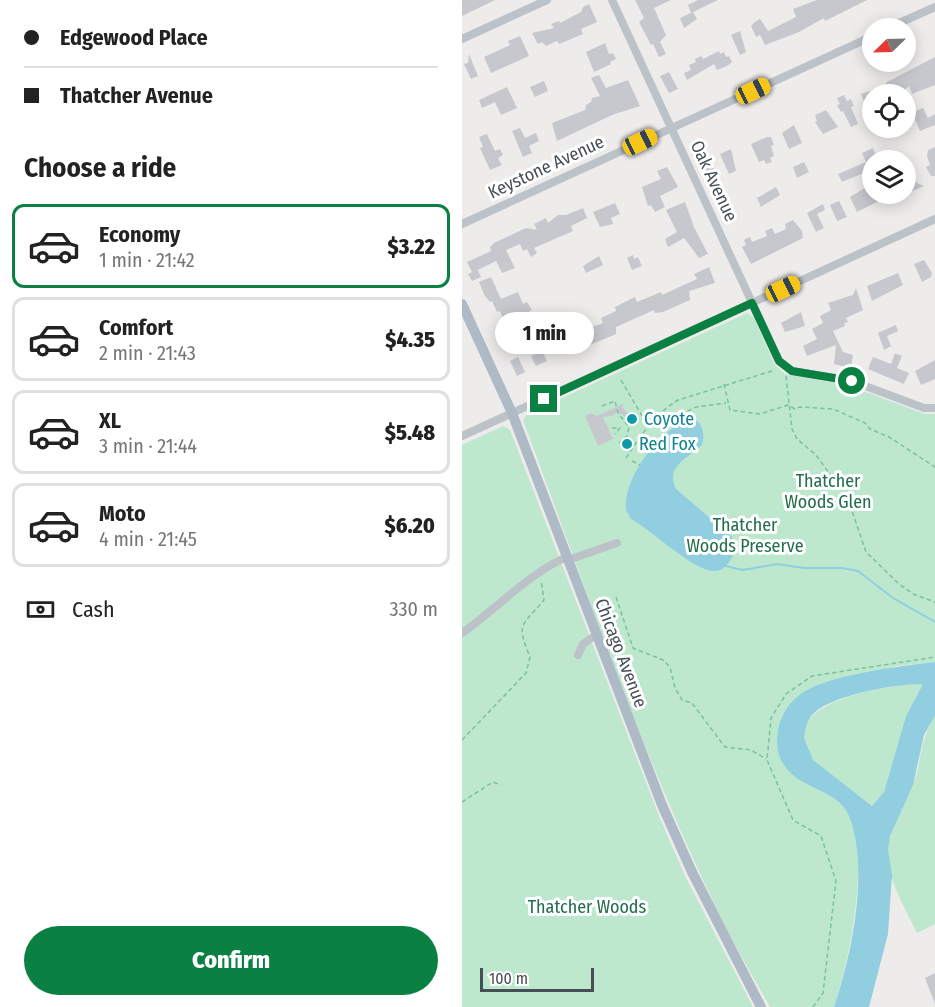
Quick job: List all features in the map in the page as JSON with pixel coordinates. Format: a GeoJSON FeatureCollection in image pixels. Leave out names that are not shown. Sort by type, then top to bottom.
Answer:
{"type":"FeatureCollection","features":[{"type":"Feature","properties":{"kind":"main road","name":"Chicago Avenue"},"geometry":{"type":"LineString","coordinates":[[462,304],[512,413],[662,805],[692,872],[761,1007]]}},
{"type":"Feature","properties":{"kind":"street"},"geometry":{"type":"LineString","coordinates":[[462,39],[548,0]]}},
{"type":"Feature","properties":{"kind":"street","name":"Oak Avenue"},"geometry":{"type":"LineString","coordinates":[[612,0],[782,367],[792,371],[852,381],[924,408],[935,408]]}},
{"type":"Feature","properties":{"kind":"street"},"geometry":{"type":"LineString","coordinates":[[910,18],[935,7]]}},
{"type":"Feature","properties":{"kind":"street","name":"Keystone Avenue"},"geometry":{"type":"LineString","coordinates":[[462,224],[862,41]]}},
{"type":"Feature","properties":{"kind":"street"},"geometry":{"type":"LineString","coordinates":[[462,436],[935,219]]}},
{"type":"Feature","properties":{"kind":"street"},"geometry":{"type":"LineString","coordinates":[[462,633],[542,573],[567,559],[617,543]]}},
{"type":"Feature","properties":{"kind":"street"},"geometry":{"type":"LineString","coordinates":[[578,655],[583,644],[596,634]]}},
{"type":"Feature","properties":{"kind":"path"},"geometry":{"type":"LineString","coordinates":[[626,458],[648,426],[659,414],[678,400],[782,367],[797,440],[816,455],[848,499],[866,552],[913,594],[935,602]]}},
{"type":"Feature","properties":{"kind":"path"},"geometry":{"type":"LineString","coordinates":[[621,380],[648,426]]}},
{"type":"Feature","properties":{"kind":"path"},"geometry":{"type":"LineString","coordinates":[[724,384],[726,403],[730,410],[760,414],[788,405]]}},
{"type":"Feature","properties":{"kind":"path"},"geometry":{"type":"LineString","coordinates":[[602,406],[615,401],[618,413],[629,427],[627,436],[619,443]]}},
{"type":"Feature","properties":{"kind":"path"},"geometry":{"type":"LineString","coordinates":[[659,414],[669,420],[696,407],[726,403]]}},
{"type":"Feature","properties":{"kind":"path"},"geometry":{"type":"LineString","coordinates":[[788,405],[795,410],[800,407],[833,410],[889,436],[935,467]]}},
{"type":"Feature","properties":{"kind":"path"},"geometry":{"type":"LineString","coordinates":[[612,428],[620,428],[615,434]]}},
{"type":"Feature","properties":{"kind":"path"},"geometry":{"type":"LineString","coordinates":[[632,461],[640,465]]}},
{"type":"Feature","properties":{"kind":"path"},"geometry":{"type":"LineString","coordinates":[[462,740],[526,673],[530,657],[522,642],[520,631],[544,600],[542,573]]}},
{"type":"Feature","properties":{"kind":"path"},"geometry":{"type":"LineString","coordinates":[[616,597],[633,648],[663,660],[670,667],[675,688],[682,700],[692,704],[725,747],[751,750],[767,760]]}},
{"type":"Feature","properties":{"kind":"path"},"geometry":{"type":"LineString","coordinates":[[813,1007],[823,993],[836,881],[821,836],[793,820],[767,760],[771,718],[786,694],[812,676],[935,657]]}},
{"type":"Feature","properties":{"kind":"path"},"geometry":{"type":"LineString","coordinates":[[462,802],[493,782],[501,785]]}},
{"type":"Feature","properties":{"kind":"green space","name":"Thatcher Woods Glen"},"geometry":{"type":"Polygon","coordinates":[[[747,313],[754,318],[775,365],[785,374],[847,385],[925,414],[935,414],[935,662],[898,666],[799,695],[800,779],[843,805],[852,822],[857,846],[858,873],[852,934],[834,1007],[770,1007],[733,940],[685,841],[636,722],[523,420],[527,414],[747,313]]]}},
{"type":"Feature","properties":{"kind":"green space","name":"Thatcher Woods"},"geometry":{"type":"Polygon","coordinates":[[[503,426],[510,430],[659,816],[685,876],[753,1007],[462,1007],[462,445],[503,426]]]}},
{"type":"Feature","properties":{"kind":"green space"},"geometry":{"type":"Polygon","coordinates":[[[921,683],[922,686],[906,716],[884,792],[872,806],[813,760],[803,740],[806,724],[818,711],[860,693],[921,683]]]}},
{"type":"Feature","properties":{"kind":"green space"},"geometry":{"type":"Polygon","coordinates":[[[935,716],[935,924],[917,933],[895,886],[888,862],[888,849],[896,819],[912,786],[926,735],[935,716]]]}},
{"type":"Feature","properties":{"kind":"water"},"geometry":{"type":"Polygon","coordinates":[[[689,418],[695,418],[702,427],[702,445],[679,464],[673,474],[673,481],[676,489],[732,537],[733,556],[719,571],[707,570],[685,558],[631,519],[626,510],[630,483],[637,469],[666,433],[689,418]]]}},
{"type":"Feature","properties":{"kind":"water"},"geometry":{"type":"Polygon","coordinates":[[[935,662],[935,716],[924,735],[913,785],[890,836],[888,850],[892,875],[888,934],[869,1007],[834,1007],[847,963],[856,913],[858,863],[856,839],[845,808],[838,801],[794,776],[784,765],[777,746],[779,725],[785,712],[798,696],[825,682],[884,669],[935,662]],[[921,684],[881,688],[849,696],[823,707],[812,715],[805,731],[804,738],[813,760],[872,806],[884,792],[906,716],[921,684]]]}},
{"type":"Feature","properties":{"kind":"building"},"geometry":{"type":"Polygon","coordinates":[[[462,0],[495,0],[462,16],[462,0]]]}},
{"type":"Feature","properties":{"kind":"building"},"geometry":{"type":"Polygon","coordinates":[[[635,0],[671,0],[654,8],[666,35],[660,42],[666,54],[659,57],[653,44],[651,45],[639,22],[644,18],[635,0]]]}},
{"type":"Feature","properties":{"kind":"building"},"geometry":{"type":"Polygon","coordinates":[[[698,0],[718,0],[691,13],[688,5],[698,0]]]}},
{"type":"Feature","properties":{"kind":"building"},"geometry":{"type":"Polygon","coordinates":[[[817,0],[867,0],[825,21],[824,18],[799,32],[765,45],[760,35],[756,37],[751,26],[755,22],[760,19],[768,31],[796,17],[793,9],[817,0]]]}},
{"type":"Feature","properties":{"kind":"building"},"geometry":{"type":"Polygon","coordinates":[[[589,4],[597,22],[581,29],[583,34],[559,44],[557,41],[546,46],[542,42],[538,44],[532,33],[554,28],[551,24],[559,21],[560,23],[581,12],[583,7],[589,4]]]}},
{"type":"Feature","properties":{"kind":"building"},"geometry":{"type":"Polygon","coordinates":[[[693,12],[697,19],[684,28],[680,18],[693,12]]]}},
{"type":"Feature","properties":{"kind":"building"},"geometry":{"type":"Polygon","coordinates":[[[740,31],[746,52],[740,55],[731,35],[740,31]]]}},
{"type":"Feature","properties":{"kind":"building"},"geometry":{"type":"Polygon","coordinates":[[[520,36],[529,56],[491,73],[484,57],[510,45],[508,41],[520,36]]]}},
{"type":"Feature","properties":{"kind":"building"},"geometry":{"type":"Polygon","coordinates":[[[605,43],[609,54],[613,53],[616,59],[594,72],[586,52],[605,43]]]}},
{"type":"Feature","properties":{"kind":"building"},"geometry":{"type":"Polygon","coordinates":[[[719,51],[720,54],[724,52],[726,57],[729,56],[732,62],[717,70],[714,64],[687,80],[684,73],[691,70],[689,65],[696,62],[695,59],[701,56],[703,59],[719,51]]]}},
{"type":"Feature","properties":{"kind":"building"},"geometry":{"type":"Polygon","coordinates":[[[469,54],[478,76],[471,79],[464,64],[468,63],[469,54]]]}},
{"type":"Feature","properties":{"kind":"building"},"geometry":{"type":"Polygon","coordinates":[[[935,57],[935,85],[916,92],[916,84],[886,84],[906,72],[916,72],[916,67],[935,57]]]}},
{"type":"Feature","properties":{"kind":"building"},"geometry":{"type":"Polygon","coordinates":[[[669,72],[678,89],[669,93],[660,76],[669,72]]]}},
{"type":"Feature","properties":{"kind":"building"},"geometry":{"type":"Polygon","coordinates":[[[599,75],[606,88],[628,80],[640,106],[612,115],[557,141],[552,123],[585,110],[592,98],[600,96],[591,78],[599,75]]]}},
{"type":"Feature","properties":{"kind":"building"},"geometry":{"type":"Polygon","coordinates":[[[544,81],[548,91],[535,97],[530,87],[544,81]]]}},
{"type":"Feature","properties":{"kind":"building"},"geometry":{"type":"Polygon","coordinates":[[[507,87],[517,108],[501,115],[495,102],[482,108],[479,100],[507,87]]]}},
{"type":"Feature","properties":{"kind":"building"},"geometry":{"type":"Polygon","coordinates":[[[844,95],[847,101],[851,99],[854,106],[851,107],[858,124],[851,127],[843,111],[841,112],[837,105],[840,104],[837,98],[844,95]]]}},
{"type":"Feature","properties":{"kind":"building"},"geometry":{"type":"Polygon","coordinates":[[[923,108],[928,118],[935,114],[935,125],[920,131],[916,122],[916,111],[923,108]]]}},
{"type":"Feature","properties":{"kind":"building"},"geometry":{"type":"Polygon","coordinates":[[[826,110],[838,127],[823,134],[815,122],[817,121],[815,115],[826,110]]]}},
{"type":"Feature","properties":{"kind":"building"},"geometry":{"type":"Polygon","coordinates":[[[794,125],[802,143],[789,149],[782,133],[794,125]]]}},
{"type":"Feature","properties":{"kind":"building"},"geometry":{"type":"Polygon","coordinates":[[[520,128],[525,138],[536,133],[539,141],[529,146],[532,153],[523,157],[512,131],[520,128]]]}},
{"type":"Feature","properties":{"kind":"building"},"geometry":{"type":"Polygon","coordinates":[[[487,134],[495,151],[500,149],[503,155],[498,158],[502,165],[490,170],[480,148],[483,147],[479,137],[487,134]]]}},
{"type":"Feature","properties":{"kind":"building"},"geometry":{"type":"Polygon","coordinates":[[[771,137],[774,145],[771,146],[774,156],[770,158],[772,162],[766,164],[764,160],[759,162],[751,144],[771,137]]]}},
{"type":"Feature","properties":{"kind":"building"},"geometry":{"type":"Polygon","coordinates":[[[935,147],[935,176],[931,176],[926,167],[930,165],[927,156],[928,150],[935,147]]]}},
{"type":"Feature","properties":{"kind":"building"},"geometry":{"type":"Polygon","coordinates":[[[731,149],[736,171],[729,174],[720,154],[731,149]]]}},
{"type":"Feature","properties":{"kind":"building"},"geometry":{"type":"Polygon","coordinates":[[[711,162],[718,180],[711,183],[701,166],[711,162]]]}},
{"type":"Feature","properties":{"kind":"building"},"geometry":{"type":"Polygon","coordinates":[[[804,162],[809,172],[797,178],[793,167],[804,162]]]}},
{"type":"Feature","properties":{"kind":"building"},"geometry":{"type":"Polygon","coordinates":[[[862,164],[862,174],[842,182],[838,174],[862,164]]]}},
{"type":"Feature","properties":{"kind":"building"},"geometry":{"type":"Polygon","coordinates":[[[667,167],[678,187],[660,196],[665,207],[655,212],[651,205],[648,206],[642,187],[661,179],[657,171],[667,167]]]}},
{"type":"Feature","properties":{"kind":"building"},"geometry":{"type":"Polygon","coordinates":[[[916,181],[917,183],[924,186],[916,190],[916,181]]]}},
{"type":"Feature","properties":{"kind":"building"},"geometry":{"type":"Polygon","coordinates":[[[776,187],[780,195],[761,207],[757,198],[776,187]]]}},
{"type":"Feature","properties":{"kind":"building"},"geometry":{"type":"Polygon","coordinates":[[[862,190],[862,204],[873,204],[857,212],[850,197],[862,190]]]}},
{"type":"Feature","properties":{"kind":"building"},"geometry":{"type":"Polygon","coordinates":[[[839,201],[847,217],[837,221],[830,205],[839,201]]]}},
{"type":"Feature","properties":{"kind":"building"},"geometry":{"type":"Polygon","coordinates":[[[685,202],[694,227],[708,254],[699,258],[684,238],[668,247],[665,239],[677,232],[666,210],[685,202]]]}},
{"type":"Feature","properties":{"kind":"building"},"geometry":{"type":"Polygon","coordinates":[[[615,203],[620,214],[611,218],[613,224],[600,227],[593,212],[615,203]]]}},
{"type":"Feature","properties":{"kind":"building"},"geometry":{"type":"Polygon","coordinates":[[[823,204],[825,210],[817,214],[824,228],[816,232],[807,213],[823,204]]]}},
{"type":"Feature","properties":{"kind":"building"},"geometry":{"type":"Polygon","coordinates":[[[583,208],[587,218],[571,226],[573,231],[534,248],[537,253],[531,257],[527,249],[523,251],[520,244],[506,250],[515,268],[502,273],[496,261],[478,270],[481,277],[472,281],[468,274],[472,272],[467,262],[491,251],[490,247],[494,243],[526,228],[537,230],[534,224],[546,218],[548,223],[558,215],[566,215],[583,208]]]}},
{"type":"Feature","properties":{"kind":"building"},"geometry":{"type":"Polygon","coordinates":[[[793,220],[802,231],[803,238],[751,264],[742,247],[746,245],[744,240],[750,237],[752,242],[767,236],[765,231],[772,228],[775,234],[786,229],[785,224],[793,220]]]}},
{"type":"Feature","properties":{"kind":"building"},"geometry":{"type":"Polygon","coordinates":[[[633,255],[634,259],[638,257],[642,266],[632,270],[627,258],[633,255]]]}},
{"type":"Feature","properties":{"kind":"building"},"geometry":{"type":"Polygon","coordinates":[[[599,256],[603,265],[586,273],[583,266],[599,256]]]}},
{"type":"Feature","properties":{"kind":"building"},"geometry":{"type":"Polygon","coordinates":[[[924,260],[932,273],[931,277],[922,282],[914,264],[924,260]]]}},
{"type":"Feature","properties":{"kind":"building"},"geometry":{"type":"Polygon","coordinates":[[[709,267],[715,283],[689,291],[690,300],[663,312],[655,313],[654,310],[616,327],[616,334],[590,345],[579,323],[588,318],[592,327],[603,323],[601,318],[616,311],[615,307],[635,297],[637,302],[661,292],[662,295],[697,279],[694,274],[709,267]]]}},
{"type":"Feature","properties":{"kind":"building"},"geometry":{"type":"Polygon","coordinates":[[[898,273],[903,285],[872,301],[867,286],[898,273]]]}},
{"type":"Feature","properties":{"kind":"building"},"geometry":{"type":"Polygon","coordinates":[[[491,277],[501,299],[518,292],[523,304],[527,302],[532,310],[517,318],[521,329],[509,334],[500,311],[497,312],[492,301],[490,302],[485,296],[479,282],[491,277]]]}},
{"type":"Feature","properties":{"kind":"building"},"geometry":{"type":"Polygon","coordinates":[[[856,288],[863,310],[846,318],[848,322],[844,323],[845,326],[833,331],[843,352],[853,355],[851,368],[834,364],[836,345],[807,356],[803,346],[817,339],[812,329],[823,323],[820,316],[831,310],[828,303],[853,295],[856,288]]]}},
{"type":"Feature","properties":{"kind":"building"},"geometry":{"type":"Polygon","coordinates":[[[801,312],[805,326],[785,332],[781,323],[801,312]]]}},
{"type":"Feature","properties":{"kind":"building"},"geometry":{"type":"Polygon","coordinates":[[[548,324],[556,340],[570,333],[576,348],[562,354],[558,347],[544,354],[539,347],[548,343],[541,327],[548,324]]]}},
{"type":"Feature","properties":{"kind":"building"},"geometry":{"type":"Polygon","coordinates":[[[896,325],[898,331],[887,336],[891,346],[884,350],[878,333],[896,325]]]}},
{"type":"Feature","properties":{"kind":"building"},"geometry":{"type":"Polygon","coordinates":[[[542,351],[547,361],[536,366],[531,356],[542,351]]]}},
{"type":"Feature","properties":{"kind":"building"},"geometry":{"type":"Polygon","coordinates":[[[895,353],[902,356],[897,368],[909,373],[904,384],[868,369],[873,357],[891,364],[895,353]]]}},
{"type":"Feature","properties":{"kind":"building"},"geometry":{"type":"Polygon","coordinates":[[[518,357],[525,372],[517,376],[510,361],[518,357]]]}},
{"type":"Feature","properties":{"kind":"building"},"geometry":{"type":"Polygon","coordinates":[[[935,360],[935,379],[921,385],[915,371],[935,360]]]}},
{"type":"Feature","properties":{"kind":"building"},"geometry":{"type":"Polygon","coordinates":[[[625,403],[622,407],[626,412],[633,414],[637,425],[632,425],[631,420],[617,412],[612,416],[603,417],[613,439],[598,446],[585,416],[591,413],[597,416],[625,403]]]}},
{"type":"Feature","properties":{"kind":"building"},"geometry":{"type":"Polygon","coordinates":[[[935,973],[935,1004],[925,978],[935,973]]]}},
{"type":"Feature","properties":{"kind":"waterway"},"geometry":{"type":"LineString","coordinates":[[725,566],[743,570],[777,564],[858,571],[893,598],[935,622]]}},
{"type":"Feature","properties":{"kind":"place","name":"Coyote"},"geometry":{"type":"Point","coordinates":[632,419]}},
{"type":"Feature","properties":{"kind":"place","name":"Red Fox"},"geometry":{"type":"Point","coordinates":[627,444]}},
{"type":"Feature","properties":{"kind":"route"},"geometry":{"type":"LineString","coordinates":[[544,399],[752,303],[779,361],[792,371],[852,381]]}},
{"type":"Feature","properties":{"kind":"park label","name":"Thatcher Woods Preserve"},"geometry":{"type":"Point","coordinates":[745,535]}}]}
